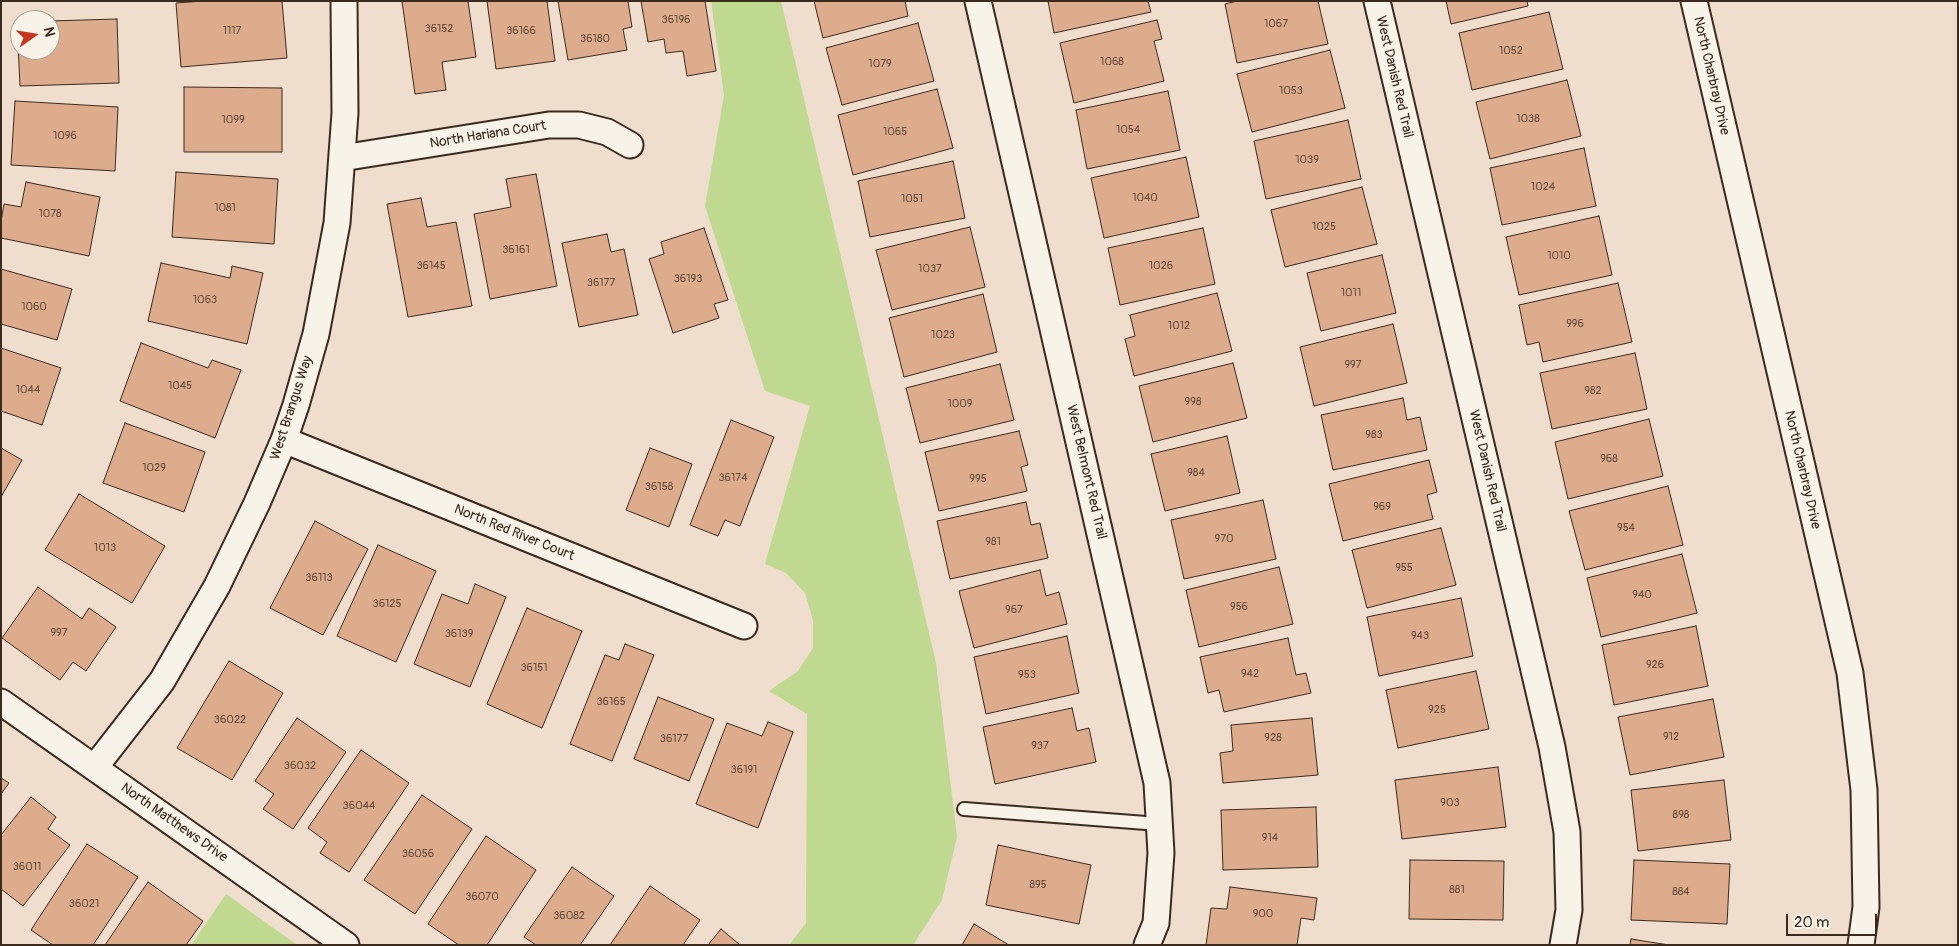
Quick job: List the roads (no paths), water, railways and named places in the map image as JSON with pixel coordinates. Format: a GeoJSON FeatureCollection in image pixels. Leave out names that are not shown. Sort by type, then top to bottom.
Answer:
{"type":"FeatureCollection","features":[{"type":"Feature","properties":{"kind":"street","name":"West Brangus Way"},"geometry":{"type":"LineString","coordinates":[[95,767],[162,681],[217,586],[249,520],[284,440],[316,334],[337,223],[345,113],[344,1]]}},
{"type":"Feature","properties":{"kind":"street","name":"West Belmont Red Trail"},"geometry":{"type":"LineString","coordinates":[[978,1],[1157,784],[1161,853],[1156,923],[1148,945]]}},
{"type":"Feature","properties":{"kind":"street","name":"West Danish Red Trail"},"geometry":{"type":"LineString","coordinates":[[1377,1],[1552,747],[1567,832],[1569,910],[1563,945]]}},
{"type":"Feature","properties":{"kind":"street","name":"North Charbray Drive"},"geometry":{"type":"LineString","coordinates":[[1694,1],[1850,673],[1864,790],[1866,907],[1861,945]]}},
{"type":"Feature","properties":{"kind":"street","name":"North Hariana Court"},"geometry":{"type":"LineString","coordinates":[[342,158],[549,125],[579,125],[607,132],[630,145]]}},
{"type":"Feature","properties":{"kind":"street","name":"North Red River Court"},"geometry":{"type":"LineString","coordinates":[[284,440],[744,626]]}},
{"type":"Feature","properties":{"kind":"street","name":"North Matthews Drive"},"geometry":{"type":"LineString","coordinates":[[1,702],[346,945]]}},
{"type":"Feature","properties":{"kind":"lane"},"geometry":{"type":"LineString","coordinates":[[964,809],[1159,824]]}}]}
